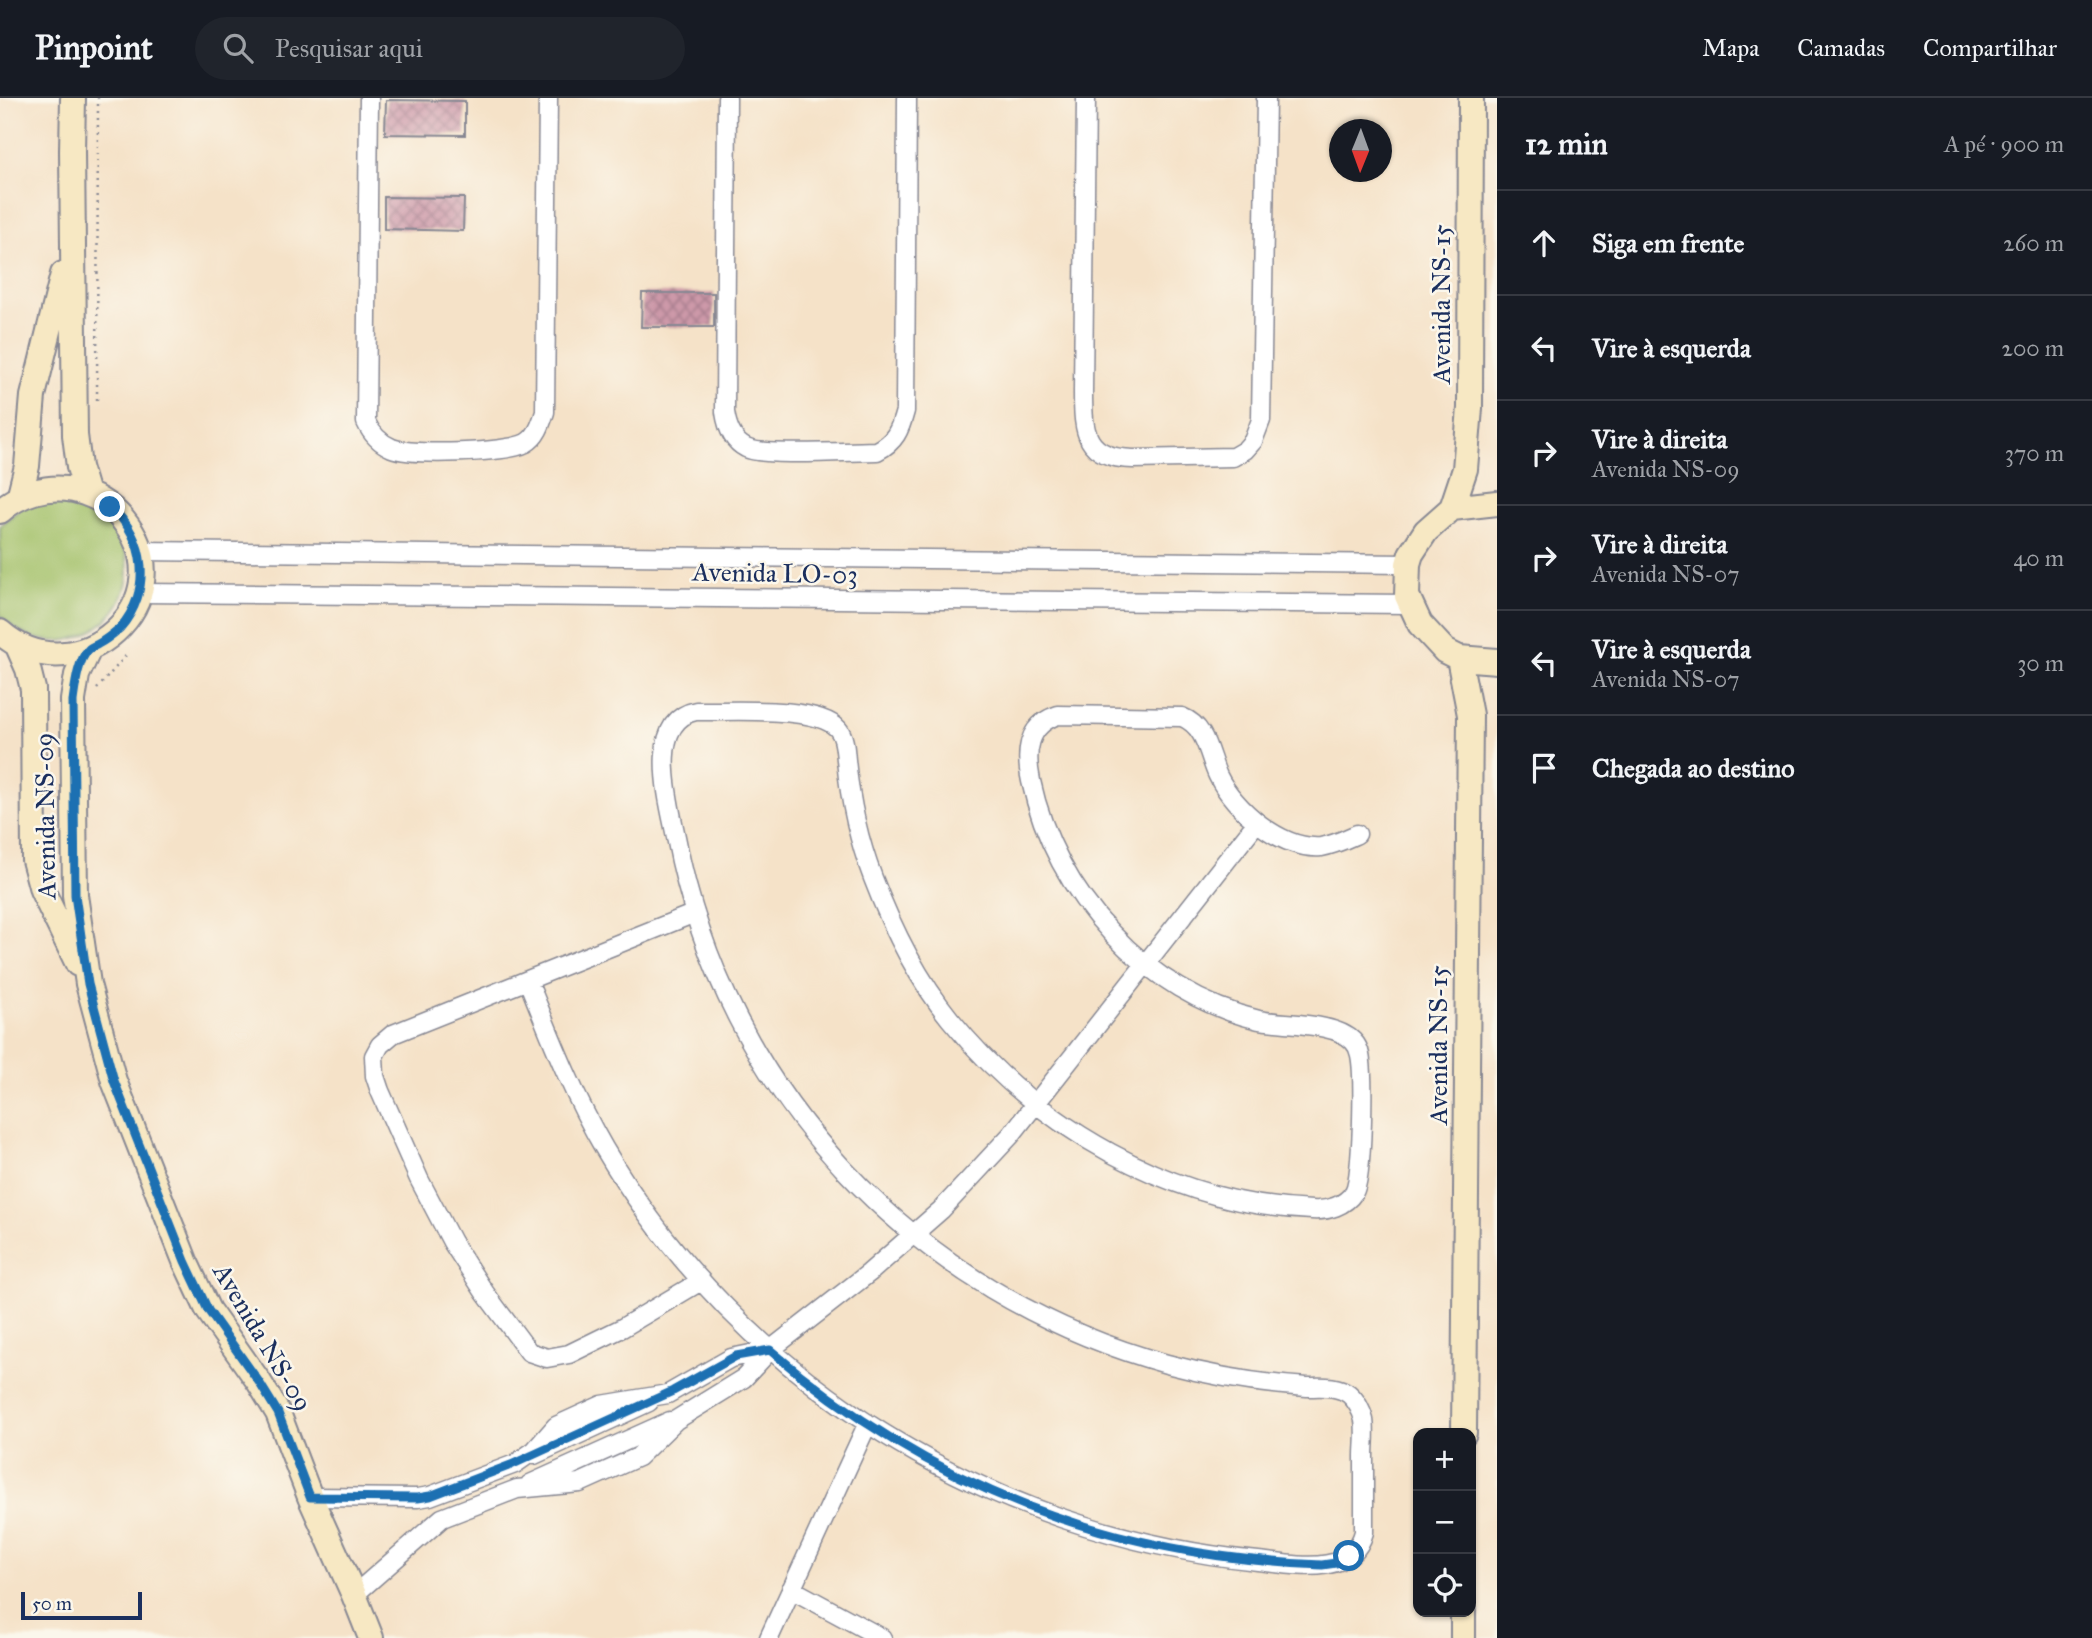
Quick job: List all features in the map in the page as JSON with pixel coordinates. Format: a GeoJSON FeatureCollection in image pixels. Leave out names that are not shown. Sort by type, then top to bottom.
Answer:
{"type":"FeatureCollection","features":[{"type":"Feature","properties":{"kind":"street"},"geometry":{"type":"LineString","coordinates":[[73,98],[75,435],[81,476],[88,494]]}},
{"type":"Feature","properties":{"kind":"street"},"geometry":{"type":"LineString","coordinates":[[369,98],[366,422],[372,432],[392,448],[405,451],[460,452],[509,449],[526,443],[540,426],[545,412],[548,98]]}},
{"type":"Feature","properties":{"kind":"street"},"geometry":{"type":"LineString","coordinates":[[727,98],[725,412],[727,426],[738,442],[748,449],[769,452],[877,451],[892,441],[901,427],[905,411],[907,98]]}},
{"type":"Feature","properties":{"kind":"street"},"geometry":{"type":"LineString","coordinates":[[1086,98],[1083,392],[1085,430],[1088,440],[1098,450],[1120,458],[1233,457],[1245,450],[1260,427],[1265,311],[1266,98]]}},
{"type":"Feature","properties":{"kind":"street","name":"Avenida NS-15"},"geometry":{"type":"LineString","coordinates":[[1464,1428],[1470,715],[1459,658],[1445,651],[1420,624],[1407,596],[1408,564],[1416,544],[1426,531],[1452,508],[1465,469],[1470,408],[1471,98]]}},
{"type":"Feature","properties":{"kind":"street"},"geometry":{"type":"LineString","coordinates":[[10,505],[27,466],[33,396],[61,286],[72,228]]}},
{"type":"Feature","properties":{"kind":"street"},"geometry":{"type":"LineString","coordinates":[[8,638],[32,651],[49,654],[66,654],[89,649],[107,639],[131,612],[139,593],[142,566],[132,532],[120,516],[105,503],[88,494],[57,488],[41,490],[10,505]]}},
{"type":"Feature","properties":{"kind":"street"},"geometry":{"type":"LineString","coordinates":[[1452,508],[1497,503]]}},
{"type":"Feature","properties":{"kind":"street","name":"Avenida LO-03"},"geometry":{"type":"LineString","coordinates":[[139,551],[1408,564]]}},
{"type":"Feature","properties":{"kind":"street","name":"Avenida LO-03"},"geometry":{"type":"LineString","coordinates":[[139,593],[1410,604]]}},
{"type":"Feature","properties":{"kind":"street","name":"Avenida NS-09"},"geometry":{"type":"LineString","coordinates":[[8,638],[28,669],[33,689],[33,846],[37,871],[52,911],[88,984]]}},
{"type":"Feature","properties":{"kind":"street","name":"Avenida NS-09"},"geometry":{"type":"LineString","coordinates":[[89,649],[77,675],[73,701],[75,895],[88,984],[114,1081],[185,1261],[208,1310],[278,1413],[310,1497],[355,1595],[371,1638]]}},
{"type":"Feature","properties":{"kind":"street"},"geometry":{"type":"LineString","coordinates":[[1459,658],[1497,661]]}},
{"type":"Feature","properties":{"kind":"street"},"geometry":{"type":"LineString","coordinates":[[528,981],[568,1077],[605,1149],[651,1220],[701,1281],[770,1350],[819,1391],[867,1425],[942,1468],[1004,1498],[1083,1526],[1160,1546],[1258,1561],[1322,1565],[1336,1563],[1352,1555],[1363,1535],[1364,1421],[1357,1404],[1345,1391],[1330,1387],[1269,1384],[1166,1364],[1118,1349],[1010,1302],[952,1265],[913,1234],[856,1184],[816,1139],[791,1108],[750,1041],[695,913],[677,845],[665,771],[667,738],[672,726],[685,715],[696,711],[798,713],[829,721],[842,736],[860,842],[885,908],[916,970],[950,1019],[970,1042],[1037,1103],[1109,1154],[1203,1192],[1254,1203],[1317,1210],[1336,1207],[1354,1191],[1359,1176],[1360,1158],[1360,1057],[1355,1043],[1340,1032],[1269,1022],[1224,1010],[1177,985],[1120,943],[1075,889],[1059,862],[1032,784],[1029,745],[1033,733],[1045,721],[1063,715],[1175,716],[1187,719],[1203,736],[1217,774],[1226,788],[1240,807],[1257,822],[1291,841],[1317,847],[1338,843],[1357,834]]}},
{"type":"Feature","properties":{"kind":"street"},"geometry":{"type":"LineString","coordinates":[[355,1595],[442,1518],[517,1489],[580,1483],[638,1457],[682,1416],[744,1378],[770,1350],[869,1273],[964,1187],[1037,1103],[1257,822]]}},
{"type":"Feature","properties":{"kind":"street"},"geometry":{"type":"LineString","coordinates":[[695,913],[393,1034],[380,1045],[374,1056],[375,1076],[380,1091],[419,1180],[452,1242],[524,1347],[542,1358],[558,1358],[569,1354],[630,1323],[701,1281]]}},
{"type":"Feature","properties":{"kind":"street"},"geometry":{"type":"LineString","coordinates":[[310,1497],[418,1498],[433,1495],[515,1464],[535,1450],[556,1426],[609,1402],[668,1394],[736,1356],[770,1350]]}},
{"type":"Feature","properties":{"kind":"street"},"geometry":{"type":"LineString","coordinates":[[769,1638],[867,1425]]}},
{"type":"Feature","properties":{"kind":"street"},"geometry":{"type":"LineString","coordinates":[[433,1495],[442,1518]]}},
{"type":"Feature","properties":{"kind":"street"},"geometry":{"type":"LineString","coordinates":[[791,1589],[882,1638]]}},
{"type":"Feature","properties":{"kind":"street"},"geometry":{"type":"LineString","coordinates":[[1462,1638],[1463,1617]]}},
{"type":"Feature","properties":{"kind":"path"},"geometry":{"type":"LineString","coordinates":[[97,401],[98,98]]}},
{"type":"Feature","properties":{"kind":"path"},"geometry":{"type":"LineString","coordinates":[[93,695],[129,652]]}},
{"type":"Feature","properties":{"kind":"green space"},"geometry":{"type":"Polygon","coordinates":[[[52,499],[84,505],[110,524],[126,556],[127,583],[117,606],[100,625],[77,637],[51,641],[25,634],[0,615],[0,526],[21,508],[52,499]]]}},
{"type":"Feature","properties":{"kind":"building"},"geometry":{"type":"Polygon","coordinates":[[[386,100],[465,101],[465,135],[385,134],[386,100]]]}},
{"type":"Feature","properties":{"kind":"building"},"geometry":{"type":"Polygon","coordinates":[[[384,197],[464,198],[463,231],[384,229],[384,197]]]}},
{"type":"Feature","properties":{"kind":"building"},"geometry":{"type":"Polygon","coordinates":[[[642,293],[714,293],[714,327],[641,327],[642,293]]]}},
{"type":"Feature","properties":{"kind":"route"},"geometry":{"type":"LineString","coordinates":[[110,507],[116,511],[135,538],[142,566],[136,603],[115,632],[89,649],[80,665],[75,685],[75,895],[88,984],[114,1081],[185,1261],[208,1310],[278,1413],[310,1497],[430,1496],[511,1465],[673,1391],[736,1356],[770,1350],[827,1397],[893,1441],[974,1484],[1051,1516],[1113,1535],[1215,1556],[1322,1565],[1336,1563],[1349,1556]]}}]}
